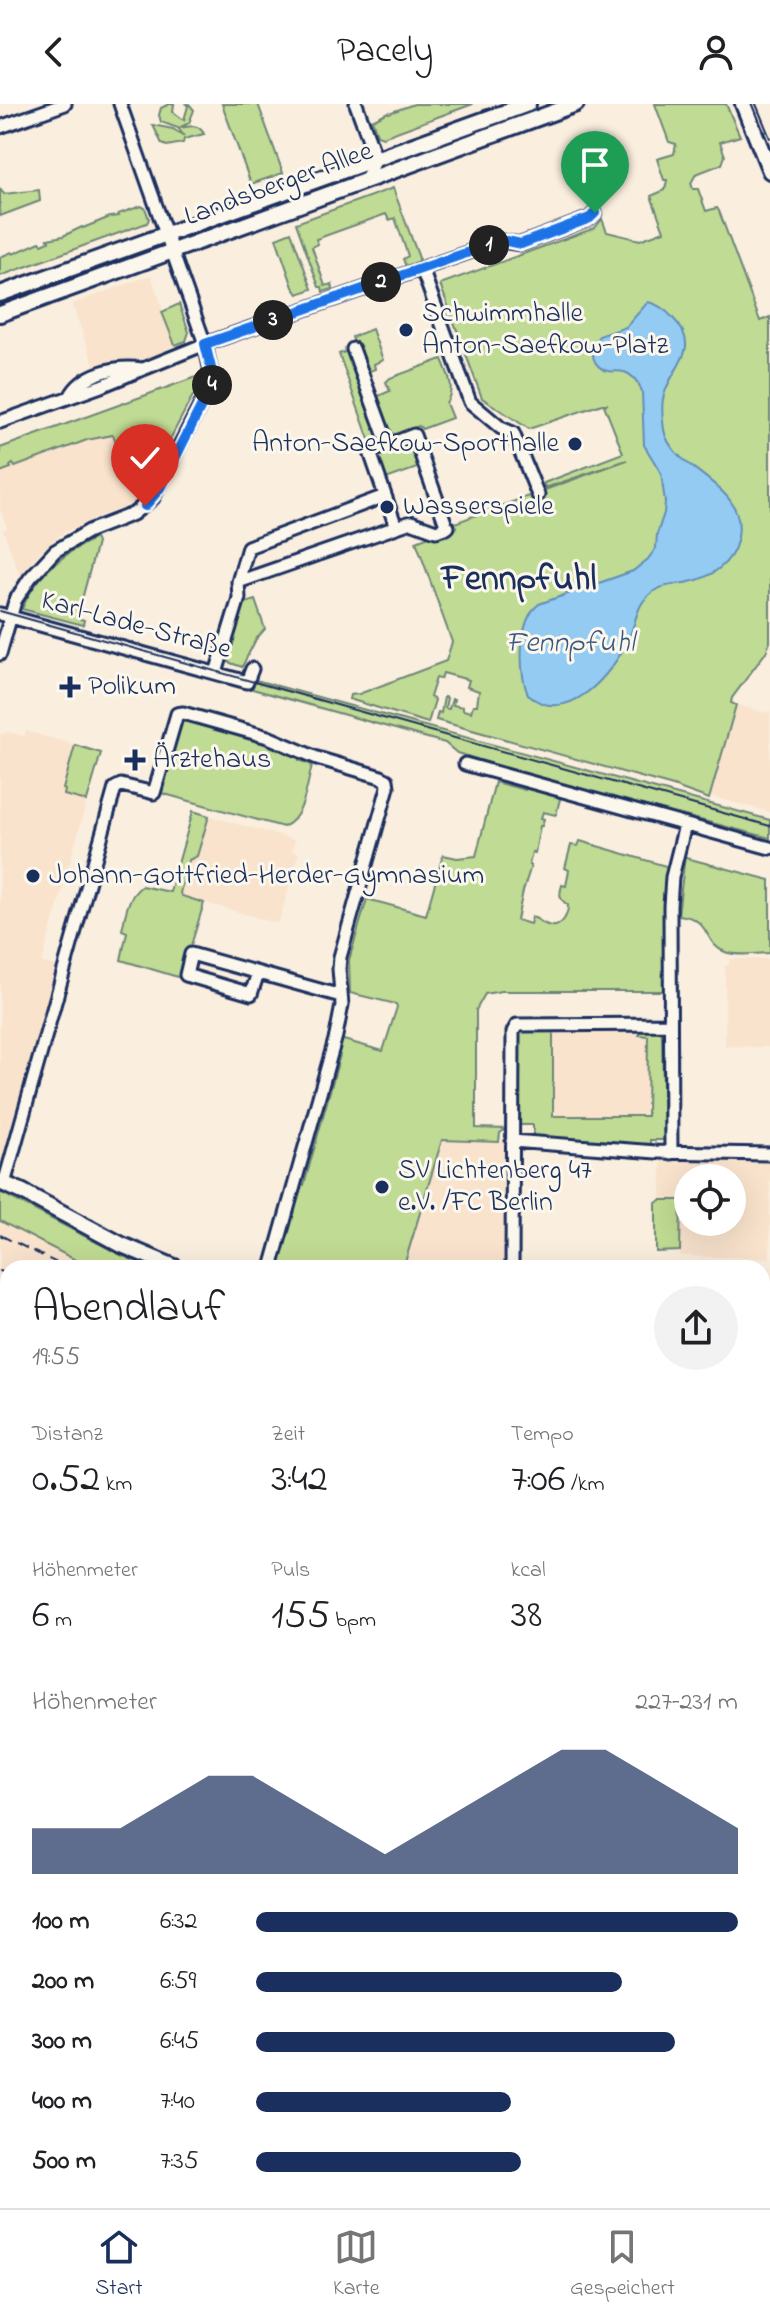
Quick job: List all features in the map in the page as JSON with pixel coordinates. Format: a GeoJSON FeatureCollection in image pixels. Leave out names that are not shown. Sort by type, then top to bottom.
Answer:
{"type":"FeatureCollection","features":[{"type":"Feature","properties":{"kind":"main road","name":"Landsberger Allee"},"geometry":{"type":"LineString","coordinates":[[0,294],[528,104]]}},
{"type":"Feature","properties":{"kind":"main road","name":"Landsberger Allee"},"geometry":{"type":"LineString","coordinates":[[0,314],[576,104]]}},
{"type":"Feature","properties":{"kind":"main road"},"geometry":{"type":"LineString","coordinates":[[743,104],[770,171]]}},
{"type":"Feature","properties":{"kind":"main road"},"geometry":{"type":"LineString","coordinates":[[2,1183],[122,1245],[158,1260]]}},
{"type":"Feature","properties":{"kind":"street"},"geometry":{"type":"LineString","coordinates":[[0,127],[65,104]]}},
{"type":"Feature","properties":{"kind":"street"},"geometry":{"type":"LineString","coordinates":[[0,654],[6,615],[30,578],[61,546],[133,514],[153,498],[211,387],[213,376],[205,344],[120,104]]}},
{"type":"Feature","properties":{"kind":"street"},"geometry":{"type":"LineString","coordinates":[[356,104],[376,159],[365,181]]}},
{"type":"Feature","properties":{"kind":"street"},"geometry":{"type":"LineString","coordinates":[[0,422],[70,397],[83,381],[115,369],[142,369],[501,241],[521,244],[590,218],[595,213]]}},
{"type":"Feature","properties":{"kind":"street"},"geometry":{"type":"LineString","coordinates":[[422,269],[470,402],[501,428],[513,433],[538,495]]}},
{"type":"Feature","properties":{"kind":"street"},"geometry":{"type":"LineString","coordinates":[[353,349],[388,445]]}},
{"type":"Feature","properties":{"kind":"street"},"geometry":{"type":"LineString","coordinates":[[238,582],[411,522],[436,531],[447,528],[414,435],[370,452],[396,527]]}},
{"type":"Feature","properties":{"kind":"street"},"geometry":{"type":"LineString","coordinates":[[239,598],[238,582],[248,547],[385,496]]}},
{"type":"Feature","properties":{"kind":"street"},"geometry":{"type":"LineString","coordinates":[[216,673],[239,598],[251,578]]}},
{"type":"Feature","properties":{"kind":"street","name":"Karl-Lade-Straße"},"geometry":{"type":"LineString","coordinates":[[6,615],[247,682],[252,669]]}},
{"type":"Feature","properties":{"kind":"street"},"geometry":{"type":"LineString","coordinates":[[2,1183],[115,788],[121,785],[154,793],[177,714],[183,713],[268,737],[317,758],[381,777],[387,780],[388,787],[340,957],[341,1014],[336,1036],[273,1260]]}},
{"type":"Feature","properties":{"kind":"street"},"geometry":{"type":"LineString","coordinates":[[465,764],[770,848]]}},
{"type":"Feature","properties":{"kind":"street"},"geometry":{"type":"LineString","coordinates":[[671,1153],[671,891],[685,825]]}},
{"type":"Feature","properties":{"kind":"street"},"geometry":{"type":"LineString","coordinates":[[258,973],[251,994],[186,975],[191,954],[341,996]]}},
{"type":"Feature","properties":{"kind":"street"},"geometry":{"type":"LineString","coordinates":[[512,1260],[513,1032],[517,1025],[670,1024]]}},
{"type":"Feature","properties":{"kind":"street"},"geometry":{"type":"LineString","coordinates":[[512,1141],[671,1153],[770,1154]]}},
{"type":"Feature","properties":{"kind":"shaded area"},"geometry":{"type":"Polygon","coordinates":[[[151,275],[175,345],[167,349],[163,357],[97,373],[72,304],[151,275]]]}},
{"type":"Feature","properties":{"kind":"shaded area"},"geometry":{"type":"Polygon","coordinates":[[[113,435],[138,502],[60,535],[39,553],[20,576],[3,530],[7,528],[0,509],[0,472],[14,464],[15,467],[87,440],[113,435]]]}},
{"type":"Feature","properties":{"kind":"shaded area"},"geometry":{"type":"Polygon","coordinates":[[[736,705],[768,713],[770,709],[770,812],[710,796],[736,705]]]}},
{"type":"Feature","properties":{"kind":"shaded area","name":"Johann-Gottfried-Herder-Gymnasium"},"geometry":{"type":"Polygon","coordinates":[[[26,731],[75,745],[64,794],[87,801],[42,962],[59,967],[6,1163],[0,1168],[0,734],[8,732],[24,736],[26,731]]]}},
{"type":"Feature","properties":{"kind":"shaded area"},"geometry":{"type":"Polygon","coordinates":[[[209,816],[295,840],[292,851],[299,853],[279,922],[179,893],[189,860],[197,856],[209,816]]]}},
{"type":"Feature","properties":{"kind":"shaded area"},"geometry":{"type":"Polygon","coordinates":[[[729,959],[770,959],[770,1047],[725,1046],[725,966],[729,965],[729,959]]]}},
{"type":"Feature","properties":{"kind":"shaded area"},"geometry":{"type":"Polygon","coordinates":[[[553,1030],[639,1030],[639,1035],[648,1035],[647,1116],[553,1116],[553,1030]]]}},
{"type":"Feature","properties":{"kind":"shaded area"},"geometry":{"type":"Polygon","coordinates":[[[442,1140],[506,1142],[506,1260],[406,1259],[442,1140]]]}},
{"type":"Feature","properties":{"kind":"shaded area"},"geometry":{"type":"Polygon","coordinates":[[[661,1158],[770,1161],[770,1258],[680,1256],[680,1236],[746,1236],[746,1164],[674,1164],[674,1201],[661,1200],[661,1158]]]}},
{"type":"Feature","properties":{"kind":"shaded area"},"geometry":{"type":"Polygon","coordinates":[[[0,1202],[110,1260],[0,1260],[0,1202]]]}},
{"type":"Feature","properties":{"kind":"green space"},"geometry":{"type":"Polygon","coordinates":[[[174,104],[173,112],[184,120],[186,104],[189,104],[194,110],[189,123],[179,128],[196,127],[204,134],[184,139],[183,143],[162,144],[153,125],[173,129],[184,136],[178,128],[161,122],[161,108],[174,104]]]}},
{"type":"Feature","properties":{"kind":"green space"},"geometry":{"type":"Polygon","coordinates":[[[222,104],[258,104],[283,173],[251,184],[222,104]]]}},
{"type":"Feature","properties":{"kind":"green space"},"geometry":{"type":"Polygon","coordinates":[[[414,104],[473,104],[383,137],[377,135],[372,120],[414,104]]]}},
{"type":"Feature","properties":{"kind":"green space"},"geometry":{"type":"Polygon","coordinates":[[[655,104],[726,104],[740,136],[720,142],[725,156],[722,164],[696,174],[691,183],[693,189],[698,189],[706,211],[717,208],[719,211],[760,321],[770,317],[770,642],[732,698],[731,703],[736,705],[709,799],[673,786],[436,720],[438,712],[441,713],[444,697],[447,698],[445,708],[449,709],[452,699],[453,705],[471,712],[473,705],[477,705],[479,691],[467,687],[469,680],[443,673],[441,679],[436,678],[430,697],[435,700],[428,723],[349,699],[350,695],[446,661],[452,642],[416,541],[450,528],[449,525],[627,460],[545,488],[544,483],[623,453],[604,405],[608,404],[602,404],[529,429],[482,398],[440,284],[595,228],[602,219],[607,232],[640,240],[664,231],[651,196],[665,190],[667,180],[664,180],[657,159],[674,154],[676,144],[669,142],[655,104]]]}},
{"type":"Feature","properties":{"kind":"green space"},"geometry":{"type":"Polygon","coordinates":[[[393,188],[419,258],[417,264],[406,267],[403,259],[408,256],[395,218],[389,220],[386,214],[316,239],[318,244],[312,247],[325,286],[332,284],[333,289],[323,292],[296,223],[393,188]]]}},
{"type":"Feature","properties":{"kind":"green space"},"geometry":{"type":"Polygon","coordinates":[[[0,189],[4,194],[39,190],[40,201],[0,216],[0,189]]]}},
{"type":"Feature","properties":{"kind":"green space"},"geometry":{"type":"Polygon","coordinates":[[[141,206],[149,219],[147,223],[0,276],[0,257],[141,206]]]}},
{"type":"Feature","properties":{"kind":"green space"},"geometry":{"type":"Polygon","coordinates":[[[291,232],[312,289],[298,294],[276,238],[291,232]]]}},
{"type":"Feature","properties":{"kind":"green space"},"geometry":{"type":"Polygon","coordinates":[[[179,304],[189,332],[186,341],[175,345],[162,312],[179,304]]]}},
{"type":"Feature","properties":{"kind":"green space"},"geometry":{"type":"Polygon","coordinates":[[[372,329],[383,360],[374,364],[375,369],[365,373],[352,337],[372,329]]]}},
{"type":"Feature","properties":{"kind":"green space"},"geometry":{"type":"Polygon","coordinates":[[[351,350],[374,398],[390,391],[386,382],[390,378],[442,359],[450,381],[446,403],[452,418],[422,429],[419,426],[371,445],[339,354],[351,350]]]}},
{"type":"Feature","properties":{"kind":"green space"},"geometry":{"type":"Polygon","coordinates":[[[204,374],[202,388],[192,397],[166,447],[160,433],[148,435],[145,439],[156,467],[138,502],[113,435],[87,440],[15,467],[13,464],[0,472],[0,448],[204,374]]]}},
{"type":"Feature","properties":{"kind":"green space"},"geometry":{"type":"Polygon","coordinates":[[[411,442],[420,467],[386,479],[377,454],[411,442]]]}},
{"type":"Feature","properties":{"kind":"green space"},"geometry":{"type":"Polygon","coordinates":[[[95,538],[97,543],[77,618],[84,620],[83,625],[22,609],[35,586],[52,567],[95,538]]]}},
{"type":"Feature","properties":{"kind":"green space"},"geometry":{"type":"Polygon","coordinates":[[[255,600],[265,629],[256,639],[242,667],[225,661],[242,604],[255,600]]]}},
{"type":"Feature","properties":{"kind":"green space"},"geometry":{"type":"Polygon","coordinates":[[[252,679],[770,820],[770,838],[545,780],[529,780],[530,775],[457,753],[445,743],[249,688],[252,679]]]}},
{"type":"Feature","properties":{"kind":"green space"},"geometry":{"type":"Polygon","coordinates":[[[179,720],[268,742],[300,756],[299,760],[312,765],[304,800],[296,817],[283,827],[161,793],[179,720]]]}},
{"type":"Feature","properties":{"kind":"green space"},"geometry":{"type":"Polygon","coordinates":[[[75,745],[101,753],[87,801],[64,795],[75,745]]]}},
{"type":"Feature","properties":{"kind":"green space"},"geometry":{"type":"Polygon","coordinates":[[[495,782],[525,790],[527,784],[561,795],[556,815],[543,812],[541,818],[544,819],[535,853],[532,852],[517,920],[530,924],[532,917],[550,926],[562,922],[568,905],[560,894],[562,885],[566,886],[569,870],[565,868],[571,845],[578,846],[580,841],[666,866],[664,991],[501,991],[485,994],[476,1010],[476,1128],[506,1129],[500,1133],[499,1142],[442,1140],[406,1260],[279,1260],[340,1055],[336,1053],[340,1039],[383,1051],[397,1007],[396,1004],[350,993],[349,960],[367,899],[426,915],[443,855],[457,858],[476,856],[495,782]]]}},
{"type":"Feature","properties":{"kind":"green space"},"geometry":{"type":"Polygon","coordinates":[[[193,811],[209,816],[197,856],[189,860],[180,893],[204,903],[181,978],[121,960],[127,932],[122,930],[130,900],[142,886],[170,892],[193,811]]]}},
{"type":"Feature","properties":{"kind":"green space"},"geometry":{"type":"Polygon","coordinates":[[[685,856],[770,880],[770,953],[741,955],[725,952],[713,943],[697,921],[678,915],[685,856]]]}},
{"type":"Feature","properties":{"kind":"green space"},"geometry":{"type":"Polygon","coordinates":[[[526,1030],[553,1030],[553,1116],[647,1116],[648,1036],[639,1035],[639,1030],[659,1030],[662,1035],[664,1140],[650,1140],[650,1148],[533,1138],[533,1125],[518,1125],[517,1034],[526,1030]]]}},
{"type":"Feature","properties":{"kind":"green space"},"geometry":{"type":"Polygon","coordinates":[[[0,1192],[133,1260],[76,1260],[0,1221],[0,1192]]]}},
{"type":"Feature","properties":{"kind":"green space"},"geometry":{"type":"Polygon","coordinates":[[[674,1200],[674,1236],[680,1236],[680,1251],[656,1252],[656,1203],[674,1200]]]}},
{"type":"Feature","properties":{"kind":"water","name":"Fennpfuhl"},"geometry":{"type":"Polygon","coordinates":[[[648,302],[670,315],[686,340],[682,359],[663,399],[664,430],[670,445],[681,457],[723,492],[733,505],[738,521],[737,541],[725,563],[713,573],[697,580],[662,587],[648,596],[640,606],[622,652],[588,692],[558,705],[543,703],[528,695],[523,673],[523,634],[532,612],[539,604],[633,571],[656,548],[665,502],[661,473],[644,445],[642,391],[627,373],[599,367],[593,354],[599,336],[626,327],[648,302]]]}},
{"type":"Feature","properties":{"kind":"tram line"},"geometry":{"type":"LineString","coordinates":[[756,104],[770,138]]}},
{"type":"Feature","properties":{"kind":"tram line"},"geometry":{"type":"LineString","coordinates":[[0,611],[770,826]]}},
{"type":"Feature","properties":{"kind":"railway"},"geometry":{"type":"LineString","coordinates":[[0,1235],[51,1260]]}},
{"type":"Feature","properties":{"kind":"place","name":"Schwimmhalle Anton-Saefkow-Platz"},"geometry":{"type":"Point","coordinates":[406,330]}},
{"type":"Feature","properties":{"kind":"place","name":"Anton-Saefkow-Sporthalle"},"geometry":{"type":"Point","coordinates":[575,444]}},
{"type":"Feature","properties":{"kind":"place","name":"Wasserspiele"},"geometry":{"type":"Point","coordinates":[387,507]}},
{"type":"Feature","properties":{"kind":"place","name":"Polikum"},"geometry":{"type":"Point","coordinates":[70,687]}},
{"type":"Feature","properties":{"kind":"place","name":"Ärztehaus"},"geometry":{"type":"Point","coordinates":[135,760]}},
{"type":"Feature","properties":{"kind":"place","name":"Johann-Gottfried-Herder-Gymnasium"},"geometry":{"type":"Point","coordinates":[33,876]}},
{"type":"Feature","properties":{"kind":"place","name":"SV Lichtenberg 47 e.V. /FC Berlin"},"geometry":{"type":"Point","coordinates":[382,1187]}},
{"type":"Feature","properties":{"kind":"district","name":"Fennpfuhl"},"geometry":{"type":"Point","coordinates":[519,580]}},
{"type":"Feature","properties":{"kind":"route"},"geometry":{"type":"LineString","coordinates":[[145,506],[160,488],[211,387],[212,368],[205,344],[501,241],[521,244],[590,218],[595,213]]}}]}
